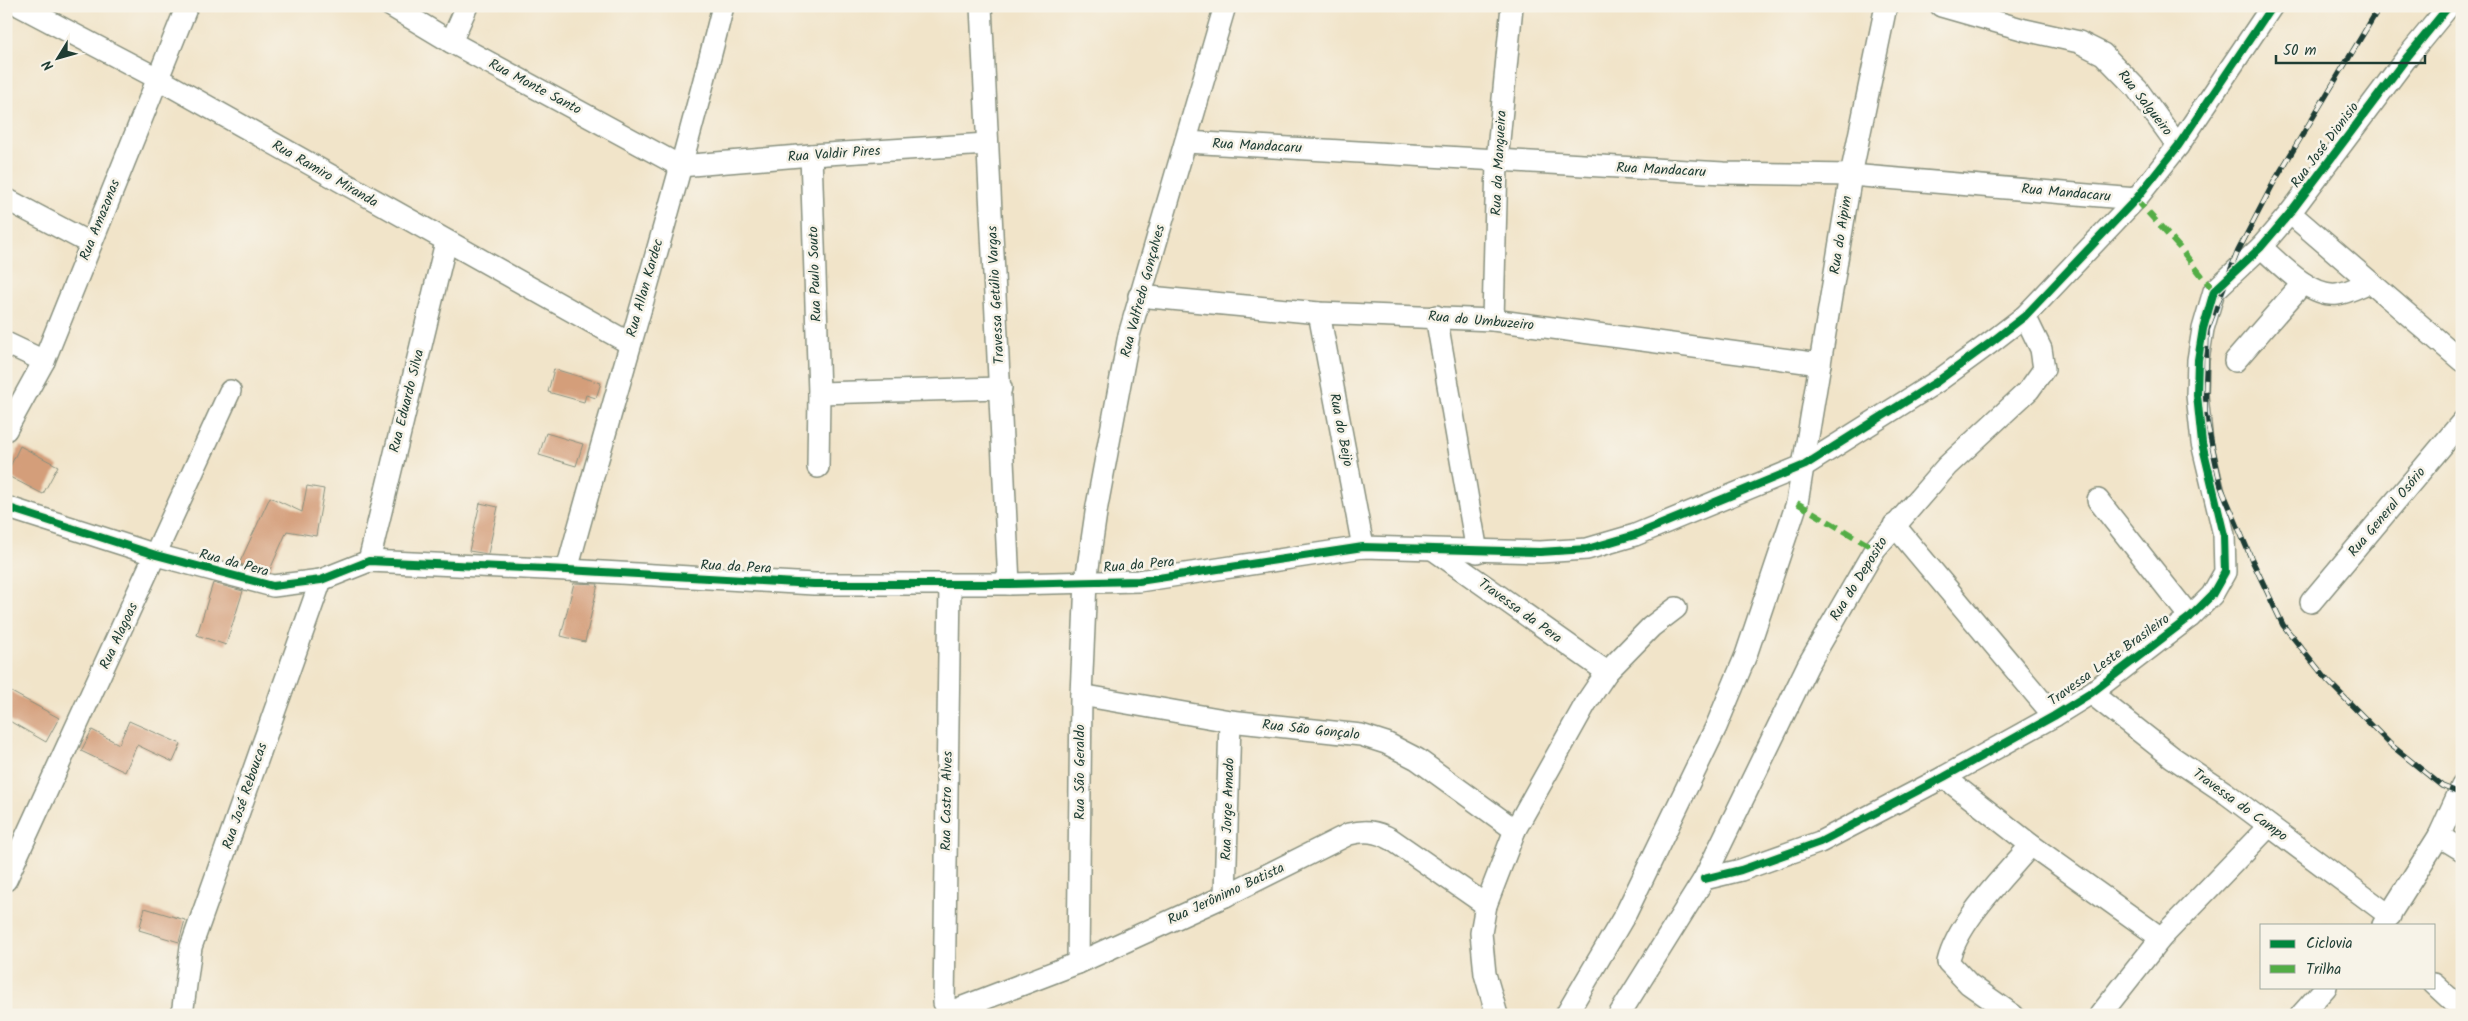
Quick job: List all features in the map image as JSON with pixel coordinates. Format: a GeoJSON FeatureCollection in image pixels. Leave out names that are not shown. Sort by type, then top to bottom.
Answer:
{"type":"FeatureCollection","features":[{"type":"Feature","properties":{"kind":"street","name":"Rua Ramiro Miranda"},"geometry":{"type":"LineString","coordinates":[[20,6],[157,78],[446,242],[629,343]]}},
{"type":"Feature","properties":{"kind":"street","name":"Rua Amazonas"},"geometry":{"type":"LineString","coordinates":[[6,430],[44,361],[187,6]]}},
{"type":"Feature","properties":{"kind":"street","name":"Rua Monte Santo"},"geometry":{"type":"LineString","coordinates":[[391,6],[451,42],[680,166]]}},
{"type":"Feature","properties":{"kind":"street"},"geometry":{"type":"LineString","coordinates":[[451,42],[467,6]]}},
{"type":"Feature","properties":{"kind":"street","name":"Rua Allan Kardec"},"geometry":{"type":"LineString","coordinates":[[567,570],[629,343],[694,121],[723,6]]}},
{"type":"Feature","properties":{"kind":"street","name":"Travessa Getúlio Vargas"},"geometry":{"type":"LineString","coordinates":[[981,6],[1009,584]]}},
{"type":"Feature","properties":{"kind":"street","name":"Rua Valfredo Gonçalves"},"geometry":{"type":"LineString","coordinates":[[1086,581],[1097,506],[1128,335],[1225,6]]}},
{"type":"Feature","properties":{"kind":"street","name":"Rua da Mangueira"},"geometry":{"type":"LineString","coordinates":[[1493,320],[1497,161],[1512,6]]}},
{"type":"Feature","properties":{"kind":"street","name":"Rua do Aipim"},"geometry":{"type":"LineString","coordinates":[[1566,1015],[1626,913],[1716,727],[1746,655],[1797,503],[1805,465],[1851,175],[1886,6]]}},
{"type":"Feature","properties":{"kind":"street","name":"Rua Salgueiro"},"geometry":{"type":"LineString","coordinates":[[1941,6],[2016,28],[2079,42],[2103,54],[2137,89],[2178,146]]}},
{"type":"Feature","properties":{"kind":"street","name":"Rua da Pera"},"geometry":{"type":"LineString","coordinates":[[6,508],[156,555],[273,586],[321,580],[368,561],[814,584],[1009,584],[1139,580],[1363,548],[1477,552],[1540,552],[1587,549],[1614,542],[1805,465],[1938,381],[2024,316],[2136,199],[2178,146],[2272,6]]}},
{"type":"Feature","properties":{"kind":"street","name":"Rua José Dionisio"},"geometry":{"type":"LineString","coordinates":[[2214,291],[2261,247],[2290,213],[2448,6]]}},
{"type":"Feature","properties":{"kind":"street","name":"Rua Mandacaru"},"geometry":{"type":"LineString","coordinates":[[1186,142],[1723,173],[1851,175],[2136,199]]}},
{"type":"Feature","properties":{"kind":"street","name":"Rua Valdir Pires"},"geometry":{"type":"LineString","coordinates":[[680,166],[811,155],[987,144]]}},
{"type":"Feature","properties":{"kind":"street","name":"Rua Paulo Souto"},"geometry":{"type":"LineString","coordinates":[[811,155],[819,393],[818,466]]}},
{"type":"Feature","properties":{"kind":"street"},"geometry":{"type":"LineString","coordinates":[[6,199],[90,244]]}},
{"type":"Feature","properties":{"kind":"street"},"geometry":{"type":"LineString","coordinates":[[2290,213],[2462,361]]}},
{"type":"Feature","properties":{"kind":"street","name":"Rua Eduardo Silva"},"geometry":{"type":"LineString","coordinates":[[368,561],[446,242]]}},
{"type":"Feature","properties":{"kind":"street"},"geometry":{"type":"LineString","coordinates":[[2261,247],[2303,283],[2328,294],[2338,294],[2370,282]]}},
{"type":"Feature","properties":{"kind":"street"},"geometry":{"type":"LineString","coordinates":[[2235,361],[2303,283]]}},
{"type":"Feature","properties":{"kind":"street","name":"Travessa Leste Brasileiro"},"geometry":{"type":"LineString","coordinates":[[1704,879],[1741,870],[1820,842],[1944,777],[2054,716],[2091,692],[2190,617],[2212,595],[2225,572],[2224,535],[2202,443],[2197,395],[2198,360],[2203,329],[2214,291]]}},
{"type":"Feature","properties":{"kind":"street","name":"Rua do Umbuzeiro"},"geometry":{"type":"LineString","coordinates":[[1139,296],[1319,313],[1436,316],[1493,320],[1820,364]]}},
{"type":"Feature","properties":{"kind":"street","name":"Rua do Beijo"},"geometry":{"type":"LineString","coordinates":[[1319,313],[1363,548]]}},
{"type":"Feature","properties":{"kind":"street"},"geometry":{"type":"LineString","coordinates":[[1436,316],[1477,552]]}},
{"type":"Feature","properties":{"kind":"street","name":"Rua do Deposito"},"geometry":{"type":"LineString","coordinates":[[1620,1015],[1704,879],[1808,665],[1875,549],[1947,466],[2029,390],[2044,369],[2041,349],[2024,316]]}},
{"type":"Feature","properties":{"kind":"street"},"geometry":{"type":"LineString","coordinates":[[6,343],[44,361]]}},
{"type":"Feature","properties":{"kind":"street"},"geometry":{"type":"LineString","coordinates":[[819,393],[1001,388]]}},
{"type":"Feature","properties":{"kind":"street","name":"Rua Alagoas"},"geometry":{"type":"LineString","coordinates":[[6,880],[230,391]]}},
{"type":"Feature","properties":{"kind":"street","name":"Rua General Osório"},"geometry":{"type":"LineString","coordinates":[[2311,602],[2462,422]]}},
{"type":"Feature","properties":{"kind":"street"},"geometry":{"type":"LineString","coordinates":[[2098,500],[2190,617]]}},
{"type":"Feature","properties":{"kind":"street"},"geometry":{"type":"LineString","coordinates":[[1894,525],[2054,716]]}},
{"type":"Feature","properties":{"kind":"street","name":"Travessa da Pera"},"geometry":{"type":"LineString","coordinates":[[1434,549],[1607,672]]}},
{"type":"Feature","properties":{"kind":"street","name":"Rua José Reboucas"},"geometry":{"type":"LineString","coordinates":[[182,1015],[191,947],[321,580]]}},
{"type":"Feature","properties":{"kind":"street","name":"Rua São Geraldo"},"geometry":{"type":"LineString","coordinates":[[1078,963],[1081,695],[1086,581]]}},
{"type":"Feature","properties":{"kind":"street","name":"Rua Castro Alves"},"geometry":{"type":"LineString","coordinates":[[950,584],[944,1003],[948,1011],[954,1012]]}},
{"type":"Feature","properties":{"kind":"street"},"geometry":{"type":"LineString","coordinates":[[1497,1015],[1484,966],[1481,933],[1486,905],[1515,830],[1586,703],[1607,672],[1650,627],[1676,608]]}},
{"type":"Feature","properties":{"kind":"street","name":"Travessa do Campo"},"geometry":{"type":"LineString","coordinates":[[2091,692],[2172,757],[2269,826],[2386,920]]}},
{"type":"Feature","properties":{"kind":"street","name":"Rua São Gonçalo"},"geometry":{"type":"LineString","coordinates":[[1081,695],[1230,721],[1335,730],[1361,735],[1386,743],[1416,759],[1515,830]]}},
{"type":"Feature","properties":{"kind":"street","name":"Rua Jorge Amado"},"geometry":{"type":"LineString","coordinates":[[1225,896],[1230,721]]}},
{"type":"Feature","properties":{"kind":"street"},"geometry":{"type":"LineString","coordinates":[[1944,777],[2031,845],[2161,938]]}},
{"type":"Feature","properties":{"kind":"street"},"geometry":{"type":"LineString","coordinates":[[2386,920],[2439,836],[2462,786]]}},
{"type":"Feature","properties":{"kind":"street"},"geometry":{"type":"LineString","coordinates":[[2100,1015],[2161,938],[2269,826]]}},
{"type":"Feature","properties":{"kind":"street","name":"Rua Jerônimo Batista"},"geometry":{"type":"LineString","coordinates":[[954,1012],[1078,963],[1225,896],[1349,834],[1360,831],[1380,833],[1486,905]]}},
{"type":"Feature","properties":{"kind":"street"},"geometry":{"type":"LineString","coordinates":[[2439,836],[2462,850]]}},
{"type":"Feature","properties":{"kind":"street"},"geometry":{"type":"LineString","coordinates":[[2013,1015],[1969,984],[1948,962],[1952,948],[1975,913],[2031,845]]}},
{"type":"Feature","properties":{"kind":"street"},"geometry":{"type":"LineString","coordinates":[[2436,986],[2462,1010]]}},
{"type":"Feature","properties":{"kind":"street"},"geometry":{"type":"LineString","coordinates":[[2301,1015],[2325,988]]}},
{"type":"Feature","properties":{"kind":"building"},"geometry":{"type":"Polygon","coordinates":[[[554,369],[601,383],[596,398],[586,395],[584,402],[548,392],[554,369]]]}},
{"type":"Feature","properties":{"kind":"building"},"geometry":{"type":"Polygon","coordinates":[[[546,433],[583,444],[576,466],[539,455],[546,433]]]}},
{"type":"Feature","properties":{"kind":"building"},"geometry":{"type":"Polygon","coordinates":[[[20,446],[58,466],[43,494],[6,475],[20,446]]]}},
{"type":"Feature","properties":{"kind":"building"},"geometry":{"type":"Polygon","coordinates":[[[307,486],[324,489],[316,536],[287,531],[269,572],[239,564],[270,497],[302,512],[307,486]]]}},
{"type":"Feature","properties":{"kind":"building"},"geometry":{"type":"Polygon","coordinates":[[[480,503],[498,507],[488,554],[469,551],[480,503]]]}},
{"type":"Feature","properties":{"kind":"building"},"geometry":{"type":"Polygon","coordinates":[[[213,583],[243,591],[226,645],[197,635],[213,583]]]}},
{"type":"Feature","properties":{"kind":"building"},"geometry":{"type":"Polygon","coordinates":[[[574,583],[598,584],[585,642],[561,636],[574,583]]]}},
{"type":"Feature","properties":{"kind":"building"},"geometry":{"type":"Polygon","coordinates":[[[6,689],[59,718],[46,742],[6,719],[6,689]]]}},
{"type":"Feature","properties":{"kind":"building"},"geometry":{"type":"Polygon","coordinates":[[[129,721],[181,744],[173,762],[137,745],[125,772],[81,751],[92,730],[119,744],[129,721]]]}},
{"type":"Feature","properties":{"kind":"building"},"geometry":{"type":"Polygon","coordinates":[[[145,908],[185,920],[179,942],[139,930],[145,908]]]}},
{"type":"Feature","properties":{"kind":"railway"},"geometry":{"type":"LineString","coordinates":[[2380,6],[2274,182],[2238,251],[2207,330],[2205,413],[2221,487],[2252,560],[2283,625],[2327,680],[2391,745],[2442,786],[2462,794]]}},
{"type":"Feature","properties":{"kind":"marked path"},"geometry":{"type":"LineString","coordinates":[[2136,199],[2179,247],[2214,291]]}},
{"type":"Feature","properties":{"kind":"marked path"},"geometry":{"type":"LineString","coordinates":[[1797,503],[1875,549]]}},
{"type":"Feature","properties":{"kind":"cycle path"},"geometry":{"type":"LineString","coordinates":[[6,507],[156,555],[273,586],[321,580],[369,561],[814,584],[1009,584],[1139,581],[1363,547],[1540,552],[1587,549],[1635,535],[1805,465],[1938,381],[2025,316],[2136,199],[2178,146],[2272,6]]}},
{"type":"Feature","properties":{"kind":"cycle path"},"geometry":{"type":"LineString","coordinates":[[1704,879],[1741,870],[1820,842],[1944,777],[2054,716],[2091,693],[2190,617],[2212,595],[2225,572],[2224,535],[2202,443],[2197,395],[2198,360],[2203,329],[2214,291],[2261,247],[2290,213],[2408,56],[2449,6]]}}]}
